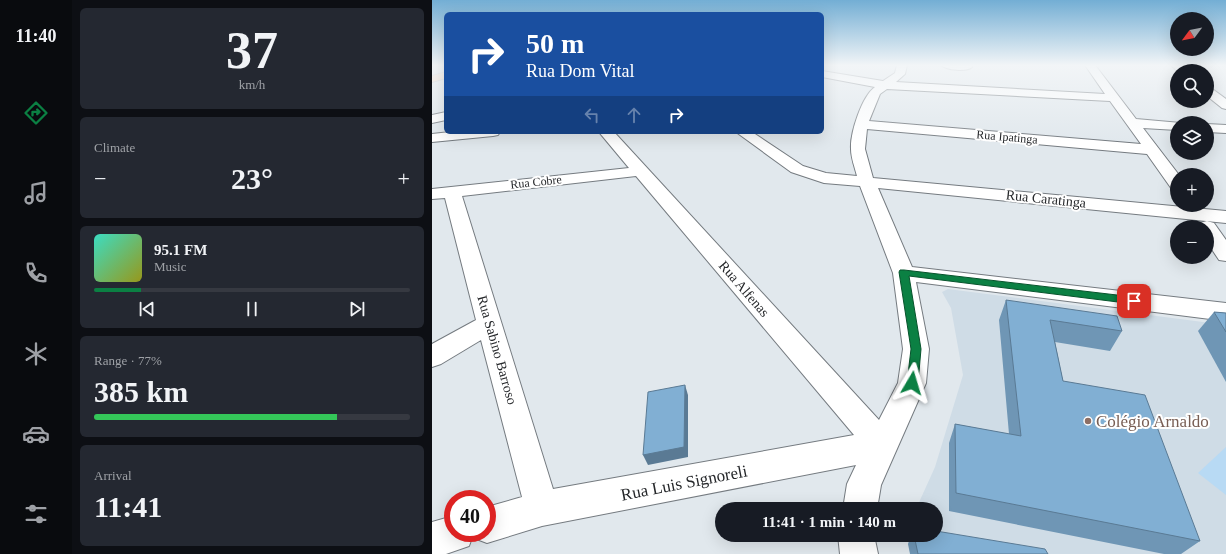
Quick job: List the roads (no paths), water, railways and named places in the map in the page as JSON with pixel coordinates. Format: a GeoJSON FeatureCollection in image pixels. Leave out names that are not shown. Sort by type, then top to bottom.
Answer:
{"type":"FeatureCollection","features":[{"type":"Feature","properties":{"kind":"street"},"geometry":{"type":"LineString","coordinates":[[861,502],[864,484],[912,383],[916,349],[904,272],[866,181],[858,149],[861,124],[876,91]]}},
{"type":"Feature","properties":{"kind":"street"},"geometry":{"type":"LineString","coordinates":[[988,91],[1115,98]]}},
{"type":"Feature","properties":{"kind":"street"},"geometry":{"type":"LineString","coordinates":[[1110,91],[1170,174]]}},
{"type":"Feature","properties":{"kind":"street"},"geometry":{"type":"LineString","coordinates":[[1214,96],[1226,105]]}},
{"type":"Feature","properties":{"kind":"street"},"geometry":{"type":"LineString","coordinates":[[432,119],[444,116]]}},
{"type":"Feature","properties":{"kind":"street"},"geometry":{"type":"LineString","coordinates":[[1133,123],[1170,126]]}},
{"type":"Feature","properties":{"kind":"street","name":"Rua Ipatinga"},"geometry":{"type":"LineString","coordinates":[[861,124],[1153,150]]}},
{"type":"Feature","properties":{"kind":"street"},"geometry":{"type":"LineString","coordinates":[[1214,128],[1226,129]]}},
{"type":"Feature","properties":{"kind":"street"},"geometry":{"type":"LineString","coordinates":[[432,138],[473,134]]}},
{"type":"Feature","properties":{"kind":"street","name":"Rua Alfenas"},"geometry":{"type":"LineString","coordinates":[[608,134],[882,445]]}},
{"type":"Feature","properties":{"kind":"street","name":"Rua Caratinga"},"geometry":{"type":"LineString","coordinates":[[746,134],[797,169],[824,178],[866,181],[1201,218],[1226,217]]}},
{"type":"Feature","properties":{"kind":"street","name":"Rua Cobre"},"geometry":{"type":"LineString","coordinates":[[432,194],[641,171]]}},
{"type":"Feature","properties":{"kind":"street","name":"Rua Sabino Barroso"},"geometry":{"type":"LineString","coordinates":[[452,191],[542,509]]}},
{"type":"Feature","properties":{"kind":"street"},"geometry":{"type":"LineString","coordinates":[[1201,218],[1226,255]]}},
{"type":"Feature","properties":{"kind":"street"},"geometry":{"type":"LineString","coordinates":[[904,272],[1226,312]]}},
{"type":"Feature","properties":{"kind":"street"},"geometry":{"type":"LineString","coordinates":[[432,357],[490,323]]}},
{"type":"Feature","properties":{"kind":"street","name":"Rua Luis Signoreli"},"geometry":{"type":"LineString","coordinates":[[496,522],[542,509],[882,445]]}},
{"type":"Feature","properties":{"kind":"street"},"geometry":{"type":"LineString","coordinates":[[432,540],[444,536]]}},
{"type":"Feature","properties":{"kind":"street"},"geometry":{"type":"LineString","coordinates":[[857,542],[859,554]]}},
{"type":"Feature","properties":{"kind":"place","name":"Colégio Arnaldo"},"geometry":{"type":"Point","coordinates":[1088,421]}}]}
